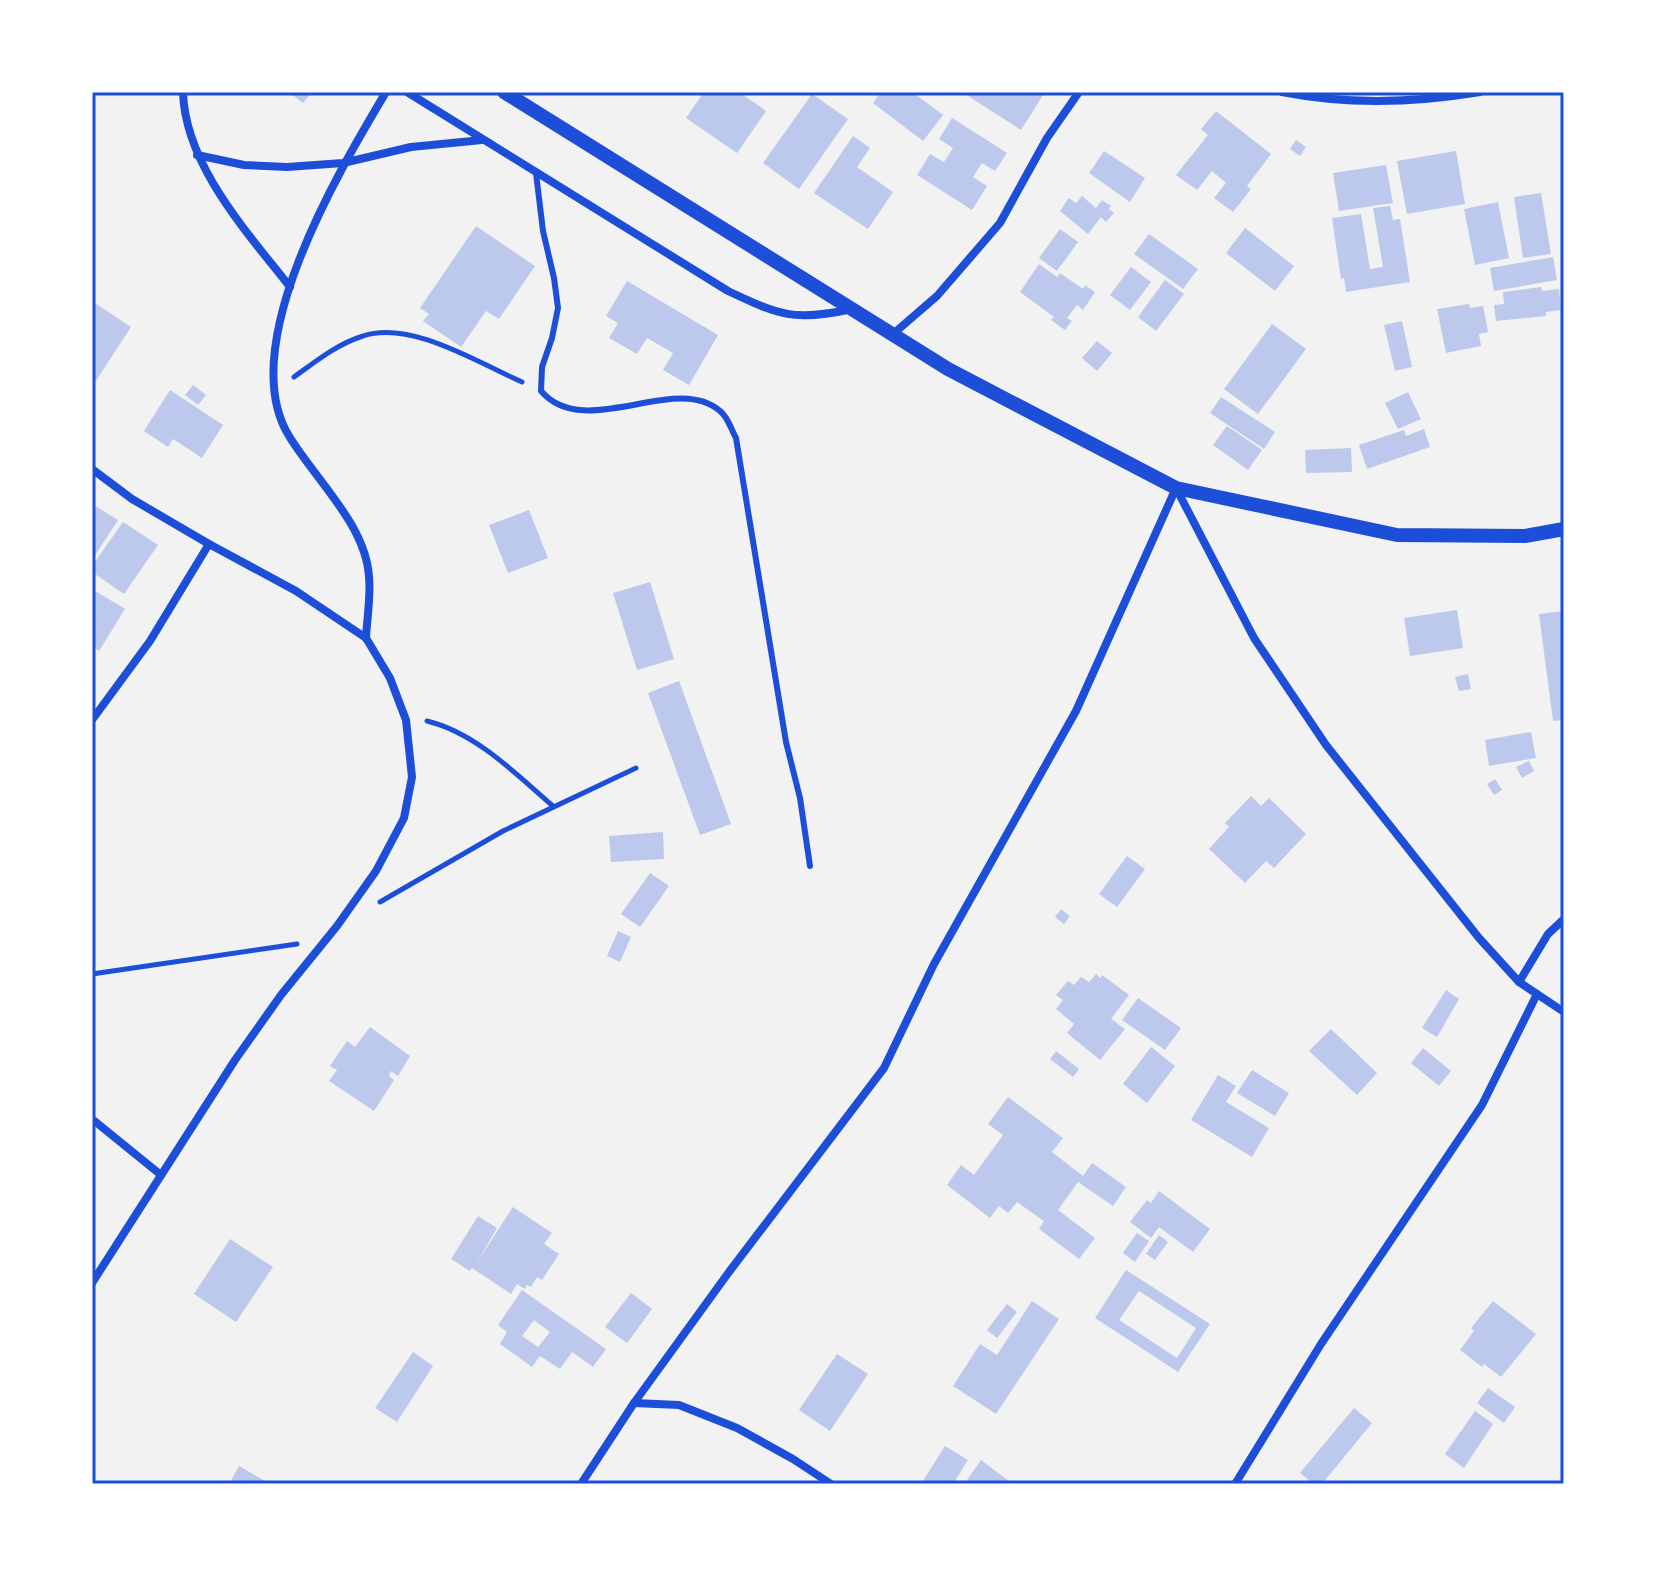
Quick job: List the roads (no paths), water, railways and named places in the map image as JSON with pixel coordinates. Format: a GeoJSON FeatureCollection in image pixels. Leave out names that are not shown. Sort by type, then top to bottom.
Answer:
{"type":"FeatureCollection","features":[{"type":"Feature","properties":{"kind":"street"},"geometry":{"type":"LineString","coordinates":[[183,92],[197,155],[234,216],[290,287]]}},
{"type":"Feature","properties":{"kind":"street"},"geometry":{"type":"LineString","coordinates":[[366,638],[369,575],[355,528],[287,433],[273,392],[275,351],[290,287],[315,220],[343,163],[386,92]]}},
{"type":"Feature","properties":{"kind":"street"},"geometry":{"type":"LineString","coordinates":[[407,92],[728,291],[777,314],[819,317],[853,309]]}},
{"type":"Feature","properties":{"kind":"street"},"geometry":{"type":"LineString","coordinates":[[504,92],[948,369],[1176,488],[1397,535],[1525,536],[1564,529]]}},
{"type":"Feature","properties":{"kind":"street"},"geometry":{"type":"LineString","coordinates":[[893,334],[937,296],[1000,223],[1047,138],[1079,92]]}},
{"type":"Feature","properties":{"kind":"street"},"geometry":{"type":"LineString","coordinates":[[1282,92],[1317,99],[1369,103],[1480,92]]}},
{"type":"Feature","properties":{"kind":"street"},"geometry":{"type":"LineString","coordinates":[[197,155],[244,165],[287,167],[343,163],[411,147],[483,139]]}},
{"type":"Feature","properties":{"kind":"street"},"geometry":{"type":"LineString","coordinates":[[92,469],[132,499],[296,591],[366,638],[390,678],[406,720],[412,777],[404,818],[376,871],[235,1060],[92,1283]]}},
{"type":"Feature","properties":{"kind":"street"},"geometry":{"type":"LineString","coordinates":[[1176,488],[1254,638],[1326,745],[1449,902],[1519,982],[1564,1012]]}},
{"type":"Feature","properties":{"kind":"street"},"geometry":{"type":"LineString","coordinates":[[581,1484],[634,1403],[729,1272],[884,1068],[934,964],[1076,711],[1176,488]]}},
{"type":"Feature","properties":{"kind":"street"},"geometry":{"type":"LineString","coordinates":[[92,720],[150,641],[209,544]]}},
{"type":"Feature","properties":{"kind":"street"},"geometry":{"type":"LineString","coordinates":[[1519,982],[1548,934],[1564,919]]}},
{"type":"Feature","properties":{"kind":"street"},"geometry":{"type":"LineString","coordinates":[[1235,1484],[1321,1344],[1482,1105],[1537,994]]}},
{"type":"Feature","properties":{"kind":"street"},"geometry":{"type":"LineString","coordinates":[[92,1119],[161,1175]]}},
{"type":"Feature","properties":{"kind":"street"},"geometry":{"type":"LineString","coordinates":[[634,1403],[679,1405],[737,1428],[831,1484]]}},
{"type":"Feature","properties":{"kind":"lane"},"geometry":{"type":"LineString","coordinates":[[536,173],[543,231],[558,308],[542,367],[541,391],[550,401],[574,408],[614,409],[689,398],[708,403],[724,413],[736,438],[783,729],[800,798],[810,866]]}}]}
